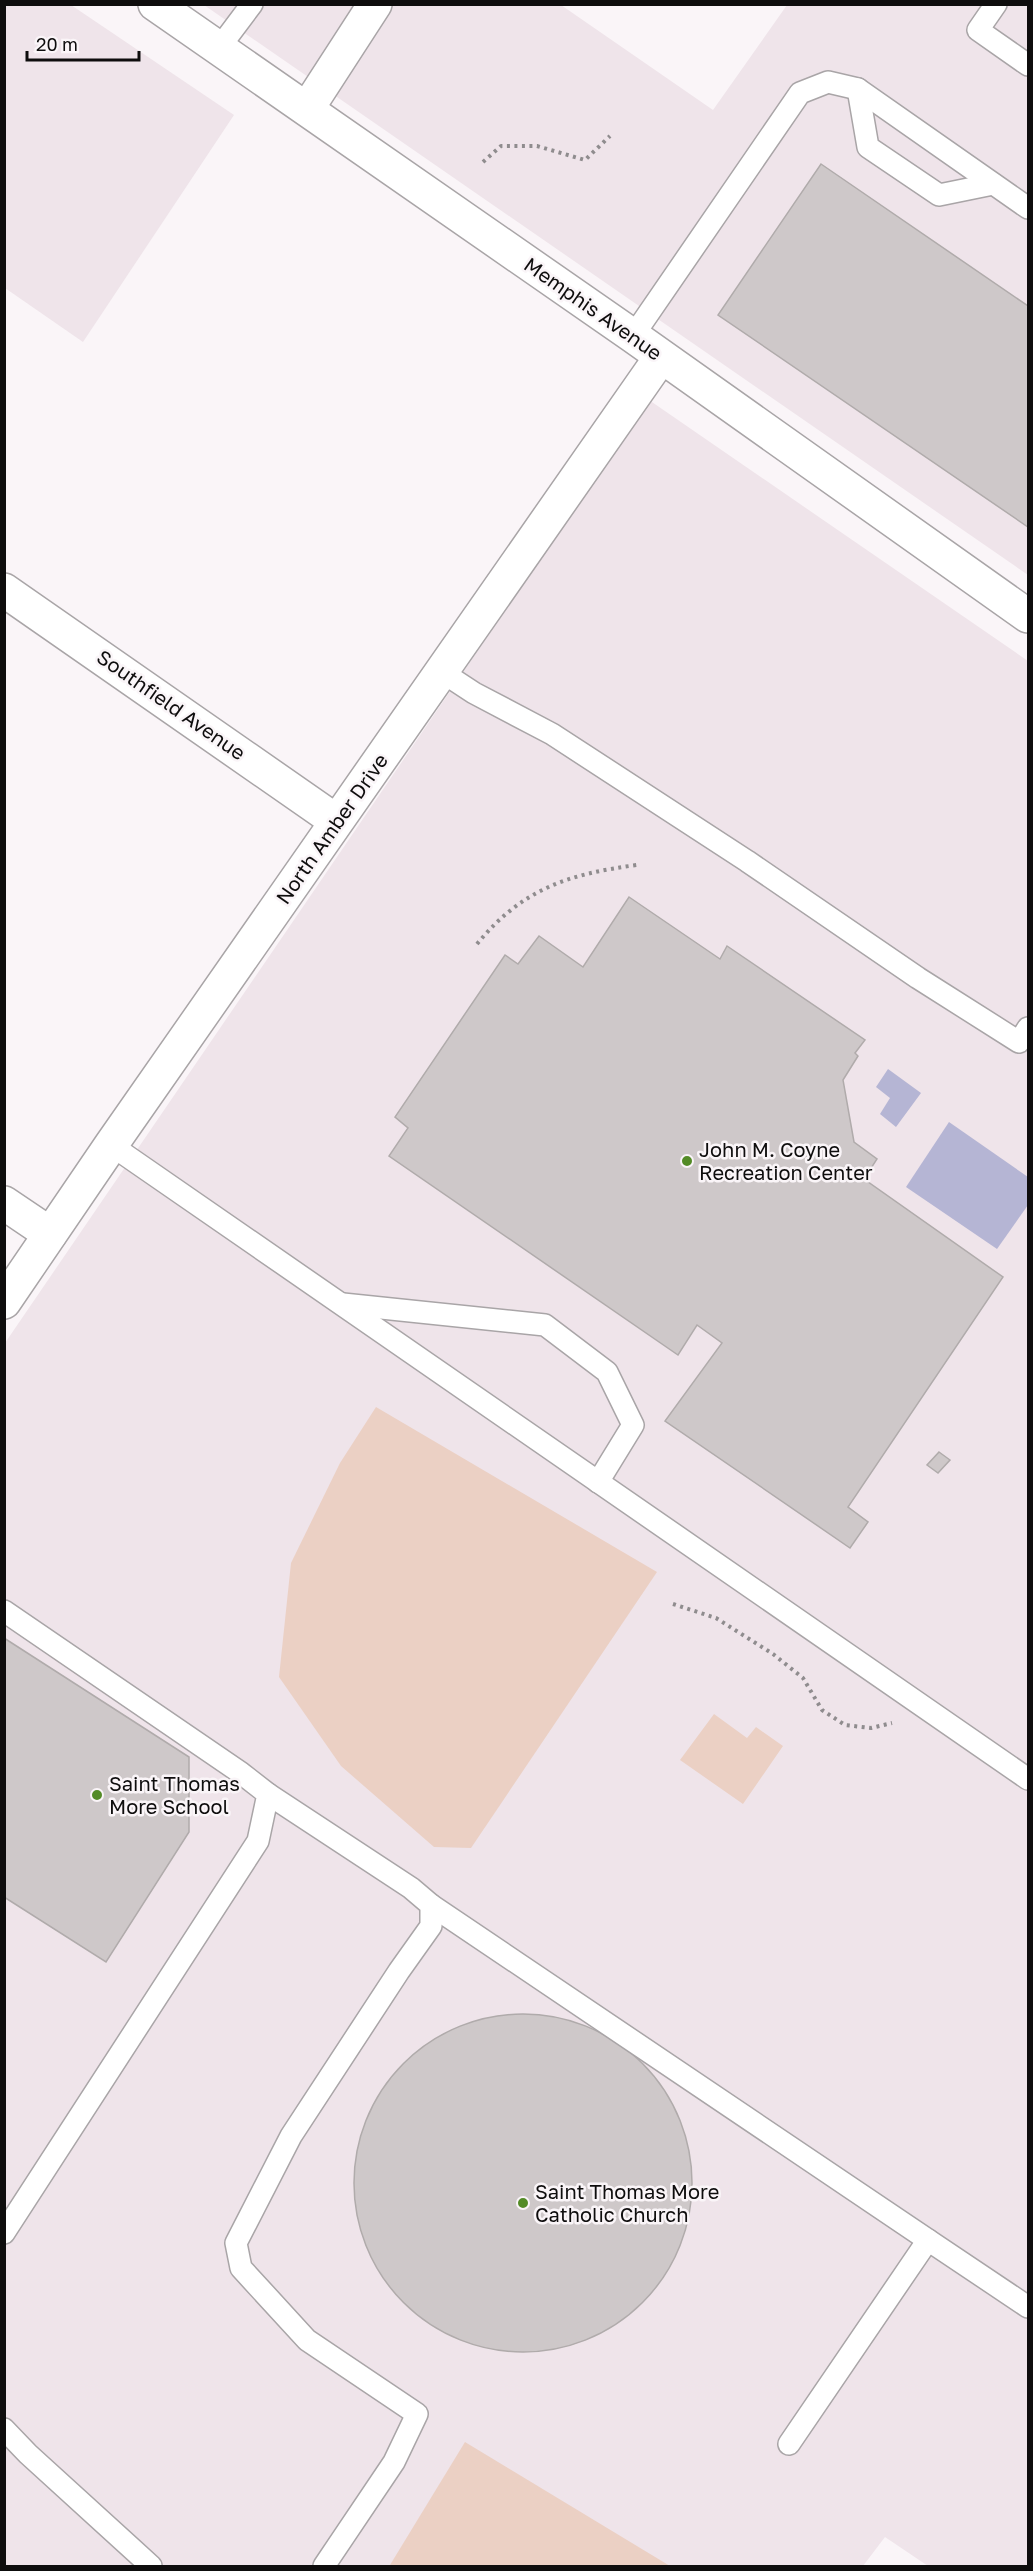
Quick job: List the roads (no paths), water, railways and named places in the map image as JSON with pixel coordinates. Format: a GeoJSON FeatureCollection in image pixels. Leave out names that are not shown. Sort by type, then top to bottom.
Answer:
{"type":"FeatureCollection","features":[{"type":"Feature","properties":{"kind":"street","name":"Memphis Avenue"},"geometry":{"type":"LineString","coordinates":[[155,4],[633,336],[1029,616]]}},
{"type":"Feature","properties":{"kind":"street"},"geometry":{"type":"LineString","coordinates":[[307,110],[375,4]]}},
{"type":"Feature","properties":{"kind":"street","name":"North Amber Drive"},"geometry":{"type":"LineString","coordinates":[[4,1302],[336,821],[661,357]]}},
{"type":"Feature","properties":{"kind":"street","name":"Southfield Avenue"},"geometry":{"type":"LineString","coordinates":[[4,590],[336,821]]}},
{"type":"Feature","properties":{"kind":"street"},"geometry":{"type":"LineString","coordinates":[[4,1203],[50,1234]]}},
{"type":"Feature","properties":{"kind":"lane"},"geometry":{"type":"LineString","coordinates":[[219,48],[252,4]]}},
{"type":"Feature","properties":{"kind":"lane"},"geometry":{"type":"LineString","coordinates":[[996,4],[978,30],[1029,65]]}},
{"type":"Feature","properties":{"kind":"lane"},"geometry":{"type":"LineString","coordinates":[[633,336],[800,93],[828,82],[858,89],[1029,208]]}},
{"type":"Feature","properties":{"kind":"lane"},"geometry":{"type":"LineString","coordinates":[[858,89],[868,147],[939,195],[993,184]]}},
{"type":"Feature","properties":{"kind":"lane"},"geometry":{"type":"LineString","coordinates":[[442,672],[474,693],[552,734],[747,861],[928,985],[1019,1042],[1029,1028]]}},
{"type":"Feature","properties":{"kind":"lane"},"geometry":{"type":"LineString","coordinates":[[111,1145],[1029,1779]]}},
{"type":"Feature","properties":{"kind":"lane"},"geometry":{"type":"LineString","coordinates":[[340,1304],[545,1325],[607,1372],[633,1425],[598,1482]]}},
{"type":"Feature","properties":{"kind":"lane"},"geometry":{"type":"LineString","coordinates":[[4,1611],[231,1766],[268,1794],[411,1888],[431,1905],[1029,2307]]}},
{"type":"Feature","properties":{"kind":"lane"},"geometry":{"type":"LineString","coordinates":[[4,2233],[258,1841],[268,1794]]}},
{"type":"Feature","properties":{"kind":"lane"},"geometry":{"type":"LineString","coordinates":[[324,2566],[394,2462],[417,2414],[307,2340],[241,2268],[236,2242],[291,2136],[431,1926],[431,1905]]}},
{"type":"Feature","properties":{"kind":"lane"},"geometry":{"type":"LineString","coordinates":[[789,2444],[928,2240]]}},
{"type":"Feature","properties":{"kind":"lane"},"geometry":{"type":"LineString","coordinates":[[4,2429],[28,2454],[151,2566]]}},
{"type":"Feature","properties":{"kind":"water"},"geometry":{"type":"Polygon","coordinates":[[[888,1069],[921,1093],[896,1127],[880,1114],[890,1098],[876,1087],[888,1069]]]}},
{"type":"Feature","properties":{"kind":"water"},"geometry":{"type":"Polygon","coordinates":[[[949,1122],[1028,1177],[1028,1205],[997,1249],[906,1187],[949,1122]]]}},
{"type":"Feature","properties":{"kind":"place","name":"John M. Coyne Recreation Center"},"geometry":{"type":"Point","coordinates":[687,1161]}},
{"type":"Feature","properties":{"kind":"place","name":"Saint Thomas More School"},"geometry":{"type":"Point","coordinates":[97,1795]}},
{"type":"Feature","properties":{"kind":"place","name":"Saint Thomas More Catholic Church"},"geometry":{"type":"Point","coordinates":[523,2203]}}]}
